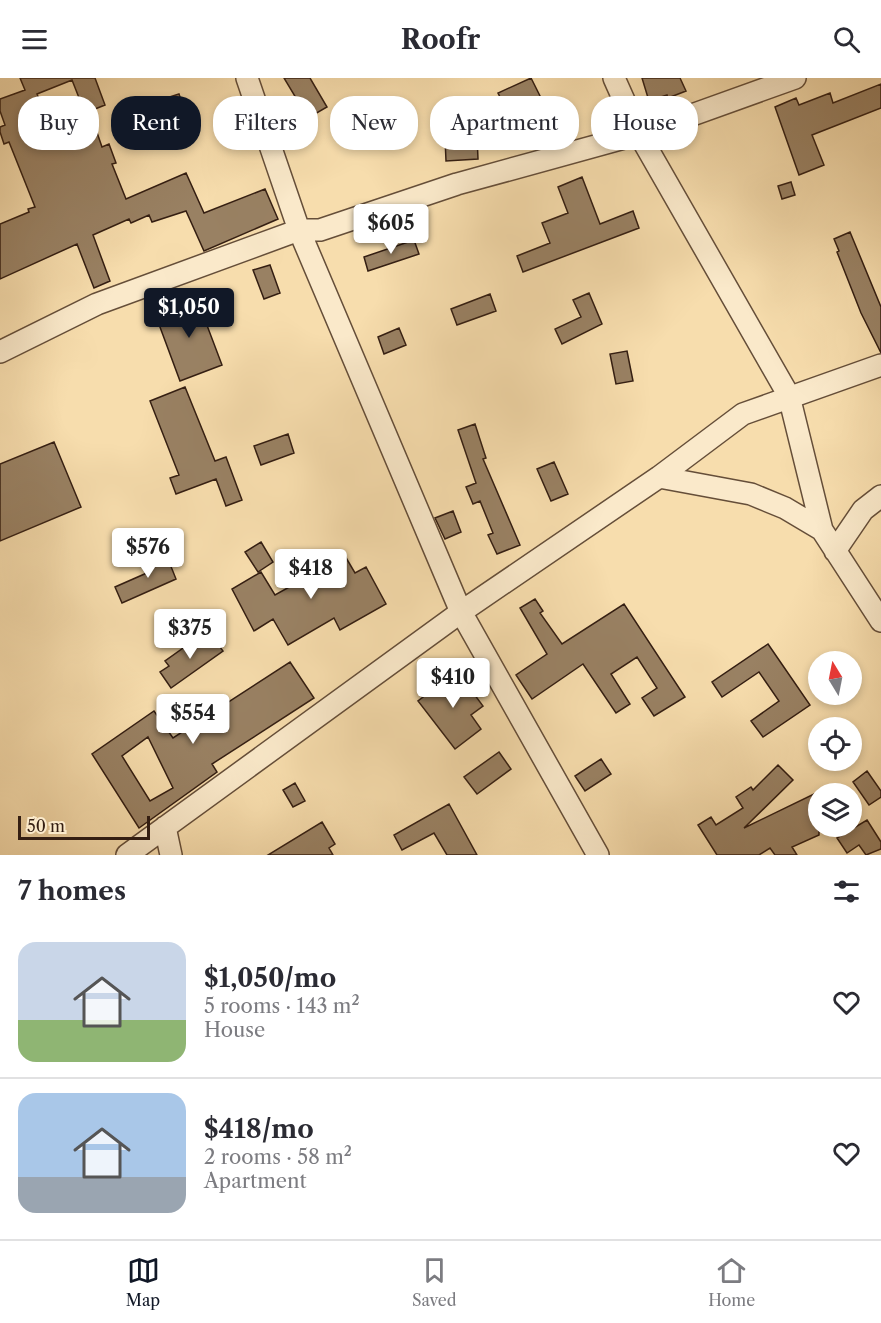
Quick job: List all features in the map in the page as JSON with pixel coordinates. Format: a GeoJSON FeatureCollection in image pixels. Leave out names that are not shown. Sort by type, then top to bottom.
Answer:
{"type":"FeatureCollection","features":[{"type":"Feature","properties":{"kind":"street"},"geometry":{"type":"LineString","coordinates":[[247,78],[299,230],[461,612],[598,855]]}},
{"type":"Feature","properties":{"kind":"street"},"geometry":{"type":"LineString","coordinates":[[614,78],[622,96]]}},
{"type":"Feature","properties":{"kind":"street"},"geometry":{"type":"LineString","coordinates":[[698,113],[795,78]]}},
{"type":"Feature","properties":{"kind":"street"},"geometry":{"type":"LineString","coordinates":[[0,352],[97,304],[299,230],[320,230],[457,184],[591,147]]}},
{"type":"Feature","properties":{"kind":"street"},"geometry":{"type":"LineString","coordinates":[[648,150],[789,396],[822,530],[881,621]]}},
{"type":"Feature","properties":{"kind":"street"},"geometry":{"type":"LineString","coordinates":[[128,855],[461,612],[659,477],[743,414],[881,365]]}},
{"type":"Feature","properties":{"kind":"street"},"geometry":{"type":"LineString","coordinates":[[659,477],[751,494],[785,508],[822,530]]}},
{"type":"Feature","properties":{"kind":"street"},"geometry":{"type":"LineString","coordinates":[[835,551],[863,510],[881,496]]}},
{"type":"Feature","properties":{"kind":"street"},"geometry":{"type":"LineString","coordinates":[[165,827],[171,855]]}},
{"type":"Feature","properties":{"kind":"building"},"geometry":{"type":"Polygon","coordinates":[[[20,78],[95,78],[105,105],[99,107],[99,96],[78,96],[72,80],[37,94],[38,96],[18,96],[18,150],[99,150],[99,138],[102,147],[109,144],[116,163],[112,164],[126,199],[186,173],[204,213],[265,189],[278,219],[204,251],[186,211],[152,222],[149,215],[131,223],[129,219],[93,235],[110,281],[94,288],[77,244],[0,279],[0,224],[29,212],[28,209],[35,207],[9,142],[4,144],[0,132],[0,127],[5,125],[0,111],[0,99],[25,90],[20,78]]]}},
{"type":"Feature","properties":{"kind":"building"},"geometry":{"type":"Polygon","coordinates":[[[284,78],[310,78],[327,107],[318,112],[318,96],[295,96],[284,78]]]}},
{"type":"Feature","properties":{"kind":"building"},"geometry":{"type":"Polygon","coordinates":[[[531,78],[540,96],[500,96],[498,93],[531,78]]]}},
{"type":"Feature","properties":{"kind":"building"},"geometry":{"type":"Polygon","coordinates":[[[642,78],[680,78],[686,91],[673,96],[647,96],[642,78]]]}},
{"type":"Feature","properties":{"kind":"building"},"geometry":{"type":"Polygon","coordinates":[[[881,84],[881,108],[812,135],[824,165],[799,175],[775,107],[796,98],[799,105],[830,93],[833,103],[881,84]]]}},
{"type":"Feature","properties":{"kind":"building"},"geometry":{"type":"Polygon","coordinates":[[[446,150],[478,150],[478,159],[446,161],[446,150]]]}},
{"type":"Feature","properties":{"kind":"building"},"geometry":{"type":"Polygon","coordinates":[[[582,177],[600,224],[633,211],[639,228],[523,272],[517,256],[550,243],[542,223],[568,213],[558,187],[582,177]]]}},
{"type":"Feature","properties":{"kind":"building"},"geometry":{"type":"Polygon","coordinates":[[[791,182],[795,195],[782,199],[778,186],[791,182]]]}},
{"type":"Feature","properties":{"kind":"building"},"geometry":{"type":"Polygon","coordinates":[[[850,232],[881,307],[881,353],[861,313],[837,252],[839,251],[834,239],[850,232]]]}},
{"type":"Feature","properties":{"kind":"building"},"geometry":{"type":"Polygon","coordinates":[[[414,240],[419,254],[368,271],[364,257],[414,240]]]}},
{"type":"Feature","properties":{"kind":"building"},"geometry":{"type":"Polygon","coordinates":[[[270,265],[280,293],[264,299],[253,270],[270,265]]]}},
{"type":"Feature","properties":{"kind":"building"},"geometry":{"type":"Polygon","coordinates":[[[194,291],[222,365],[180,381],[157,319],[184,310],[178,297],[194,291]]]}},
{"type":"Feature","properties":{"kind":"building"},"geometry":{"type":"Polygon","coordinates":[[[589,293],[602,324],[562,344],[555,329],[581,317],[573,300],[589,293]]]}},
{"type":"Feature","properties":{"kind":"building"},"geometry":{"type":"Polygon","coordinates":[[[490,294],[496,311],[457,325],[451,309],[490,294]]]}},
{"type":"Feature","properties":{"kind":"building"},"geometry":{"type":"Polygon","coordinates":[[[399,328],[406,345],[384,354],[378,337],[399,328]]]}},
{"type":"Feature","properties":{"kind":"building"},"geometry":{"type":"Polygon","coordinates":[[[627,351],[633,381],[616,384],[610,354],[627,351]]]}},
{"type":"Feature","properties":{"kind":"building"},"geometry":{"type":"Polygon","coordinates":[[[185,387],[215,461],[226,457],[242,500],[226,506],[216,479],[176,494],[170,478],[179,475],[150,401],[185,387]]]}},
{"type":"Feature","properties":{"kind":"building"},"geometry":{"type":"Polygon","coordinates":[[[475,424],[486,458],[483,459],[520,545],[497,554],[488,535],[493,533],[480,501],[473,504],[466,487],[476,483],[458,430],[475,424]]]}},
{"type":"Feature","properties":{"kind":"building"},"geometry":{"type":"Polygon","coordinates":[[[288,434],[294,453],[261,465],[254,446],[288,434]]]}},
{"type":"Feature","properties":{"kind":"building"},"geometry":{"type":"Polygon","coordinates":[[[54,442],[81,507],[0,541],[0,464],[54,442]]]}},
{"type":"Feature","properties":{"kind":"building"},"geometry":{"type":"Polygon","coordinates":[[[554,462],[568,494],[551,501],[537,469],[554,462]]]}},
{"type":"Feature","properties":{"kind":"building"},"geometry":{"type":"Polygon","coordinates":[[[453,511],[461,532],[445,539],[435,518],[453,511]]]}},
{"type":"Feature","properties":{"kind":"building"},"geometry":{"type":"Polygon","coordinates":[[[261,542],[273,562],[258,572],[245,552],[261,542]]]}},
{"type":"Feature","properties":{"kind":"building"},"geometry":{"type":"Polygon","coordinates":[[[166,554],[176,579],[122,603],[115,587],[149,572],[145,563],[166,554]]]}},
{"type":"Feature","properties":{"kind":"building"},"geometry":{"type":"Polygon","coordinates":[[[345,556],[355,573],[366,567],[386,604],[340,630],[334,618],[288,645],[273,619],[254,631],[232,589],[261,572],[275,595],[345,556]]]}},
{"type":"Feature","properties":{"kind":"building"},"geometry":{"type":"Polygon","coordinates":[[[535,599],[543,611],[540,613],[562,644],[624,604],[685,697],[654,716],[642,698],[657,688],[637,657],[611,674],[630,704],[616,713],[583,664],[532,699],[516,675],[547,654],[520,608],[535,599]]]}},
{"type":"Feature","properties":{"kind":"building"},"geometry":{"type":"Polygon","coordinates":[[[200,636],[204,642],[212,636],[223,651],[171,688],[160,672],[169,666],[165,661],[200,636]]]}},
{"type":"Feature","properties":{"kind":"building"},"geometry":{"type":"Polygon","coordinates":[[[768,644],[810,705],[763,737],[751,721],[779,701],[759,672],[722,697],[712,682],[768,644]]]}},
{"type":"Feature","properties":{"kind":"building"},"geometry":{"type":"Polygon","coordinates":[[[290,662],[314,698],[212,764],[217,772],[139,828],[92,754],[154,711],[173,738],[290,662]],[[148,737],[122,756],[150,801],[173,788],[148,737]]]}},
{"type":"Feature","properties":{"kind":"building"},"geometry":{"type":"Polygon","coordinates":[[[457,671],[483,706],[471,715],[481,729],[455,749],[418,701],[457,671]]]}},
{"type":"Feature","properties":{"kind":"building"},"geometry":{"type":"Polygon","coordinates":[[[499,752],[511,769],[477,794],[464,777],[499,752]]]}},
{"type":"Feature","properties":{"kind":"building"},"geometry":{"type":"Polygon","coordinates":[[[601,759],[611,774],[585,791],[575,776],[601,759]]]}},
{"type":"Feature","properties":{"kind":"building"},"geometry":{"type":"Polygon","coordinates":[[[778,765],[793,780],[744,828],[808,797],[808,837],[814,837],[792,847],[797,855],[775,855],[770,848],[759,855],[717,855],[698,825],[711,817],[716,825],[743,808],[736,797],[751,787],[753,790],[778,765]]]}},
{"type":"Feature","properties":{"kind":"building"},"geometry":{"type":"Polygon","coordinates":[[[867,771],[881,791],[881,797],[869,805],[862,795],[862,783],[853,782],[867,771]]]}},
{"type":"Feature","properties":{"kind":"building"},"geometry":{"type":"Polygon","coordinates":[[[295,783],[305,801],[293,807],[283,790],[295,783]]]}},
{"type":"Feature","properties":{"kind":"building"},"geometry":{"type":"Polygon","coordinates":[[[449,804],[477,855],[447,855],[434,833],[402,850],[394,835],[449,804]]]}},
{"type":"Feature","properties":{"kind":"building"},"geometry":{"type":"Polygon","coordinates":[[[867,820],[881,842],[881,849],[866,855],[859,845],[847,853],[837,838],[862,837],[862,823],[867,820]]]}},
{"type":"Feature","properties":{"kind":"building"},"geometry":{"type":"Polygon","coordinates":[[[322,822],[335,844],[329,848],[333,855],[268,855],[322,822]]]}}]}
